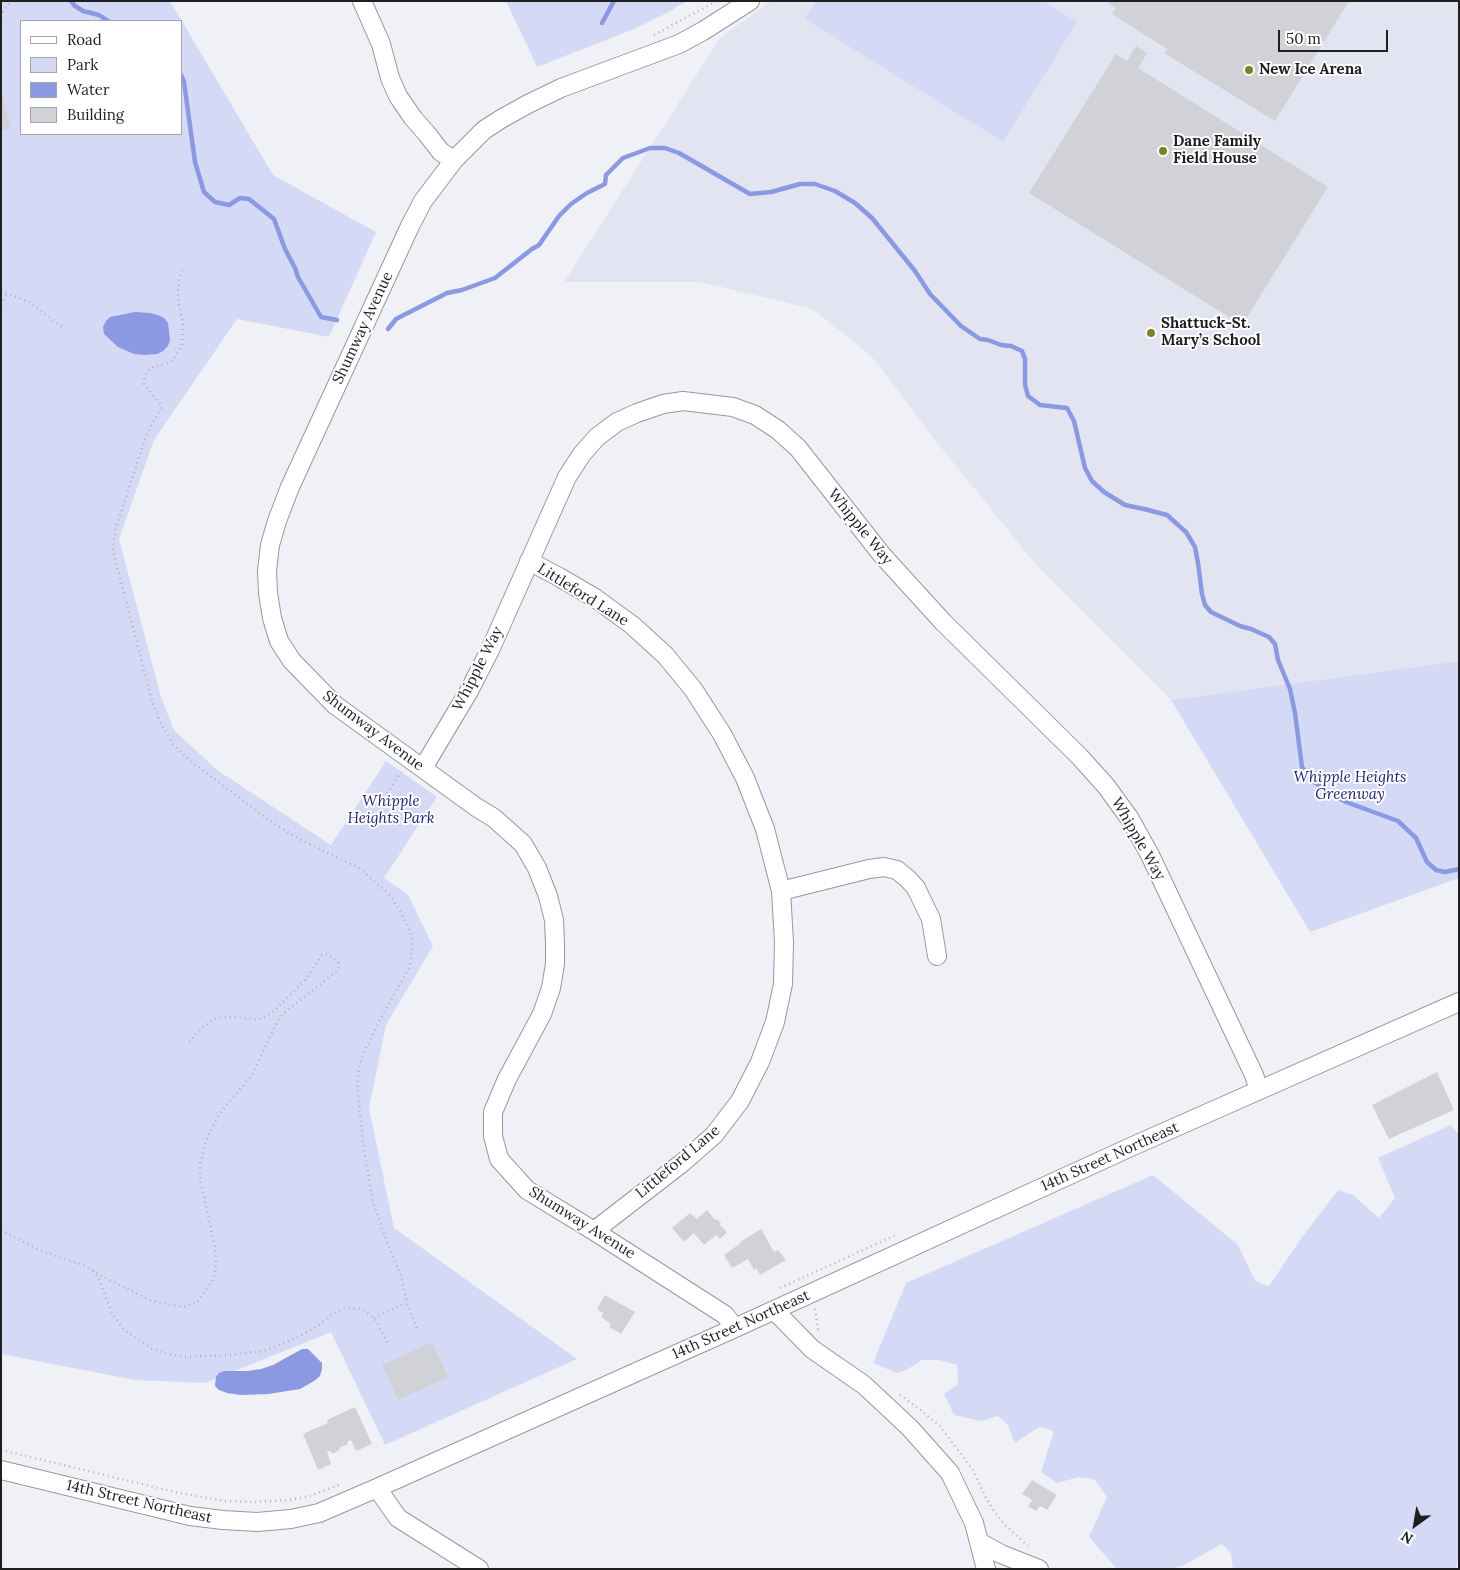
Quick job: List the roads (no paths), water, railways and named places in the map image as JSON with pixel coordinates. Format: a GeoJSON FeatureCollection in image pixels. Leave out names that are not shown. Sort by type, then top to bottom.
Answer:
{"type":"FeatureCollection","features":[{"type":"Feature","properties":{"kind":"street"},"geometry":{"type":"LineString","coordinates":[[362,1],[381,44],[390,78],[398,96],[413,118],[441,152],[454,160]]}},
{"type":"Feature","properties":{"kind":"street","name":"Shumway Avenue"},"geometry":{"type":"LineString","coordinates":[[735,1328],[726,1315],[527,1190],[499,1159],[493,1136],[493,1112],[498,1096],[542,1014],[551,988],[555,957],[554,920],[548,896],[537,868],[523,844],[494,818],[335,705],[292,661],[279,641],[272,618],[267,571],[270,545],[293,480],[410,226],[423,201],[454,160],[484,130],[528,104],[561,88],[679,44],[750,1]]}},
{"type":"Feature","properties":{"kind":"street","name":"Whipple Way"},"geometry":{"type":"LineString","coordinates":[[423,768],[474,683],[567,477],[582,454],[597,437],[617,422],[637,413],[663,404],[683,401],[733,407],[755,415],[778,430],[798,448],[882,555],[943,622],[1079,756],[1106,786],[1130,819],[1150,855],[1254,1075],[1259,1090]]}},
{"type":"Feature","properties":{"kind":"street","name":"Littleford Lane"},"geometry":{"type":"LineString","coordinates":[[529,562],[588,594],[632,625],[665,655],[693,689],[722,734],[745,778],[764,829],[781,891],[784,942],[783,984],[775,1022],[760,1062],[740,1101],[714,1135],[682,1163],[594,1231]]}},
{"type":"Feature","properties":{"kind":"street"},"geometry":{"type":"LineString","coordinates":[[781,891],[869,868],[897,870],[916,888],[931,919],[937,956]]}},
{"type":"Feature","properties":{"kind":"street","name":"14th Street Northeast"},"geometry":{"type":"LineString","coordinates":[[1,1470],[190,1516],[257,1522],[319,1513],[735,1328],[1259,1090],[1459,1002]]}},
{"type":"Feature","properties":{"kind":"street"},"geometry":{"type":"LineString","coordinates":[[774,1310],[812,1349],[864,1385],[910,1428],[950,1473],[974,1522],[986,1569]]}},
{"type":"Feature","properties":{"kind":"street"},"geometry":{"type":"LineString","coordinates":[[377,1488],[398,1518],[479,1569]]}},
{"type":"Feature","properties":{"kind":"street"},"geometry":{"type":"LineString","coordinates":[[979,1542],[1001,1554],[1039,1569]]}},
{"type":"Feature","properties":{"kind":"water"},"geometry":{"type":"Polygon","coordinates":[[[135,312],[158,315],[168,323],[170,340],[168,346],[163,351],[157,354],[134,354],[118,347],[104,334],[103,327],[110,317],[135,312]]]}},
{"type":"Feature","properties":{"kind":"water"},"geometry":{"type":"Polygon","coordinates":[[[302,1349],[308,1349],[322,1363],[322,1369],[320,1376],[300,1389],[268,1394],[241,1395],[227,1393],[215,1386],[216,1377],[219,1373],[224,1371],[261,1369],[273,1365],[302,1349]]]}},
{"type":"Feature","properties":{"kind":"waterway"},"geometry":{"type":"LineString","coordinates":[[71,1],[83,11],[99,15],[106,20]]}},
{"type":"Feature","properties":{"kind":"waterway"},"geometry":{"type":"LineString","coordinates":[[602,23],[614,1]]}},
{"type":"Feature","properties":{"kind":"waterway"},"geometry":{"type":"LineString","coordinates":[[182,77],[195,162],[204,192],[215,202],[229,205],[240,198],[249,199],[274,219],[298,277],[321,317],[337,320]]}},
{"type":"Feature","properties":{"kind":"waterway"},"geometry":{"type":"LineString","coordinates":[[388,329],[396,319],[447,293],[462,290],[495,278],[539,245],[559,216],[571,204],[605,184],[606,175],[623,158],[650,148],[665,148],[679,153],[750,194],[771,192],[800,184],[815,184],[835,191],[855,203],[872,218],[915,271],[930,294],[961,326],[980,339],[1011,346],[1022,351],[1025,359],[1025,385],[1028,396],[1040,405],[1067,408],[1074,421],[1085,468],[1092,481],[1104,492],[1125,505],[1167,515],[1186,532],[1195,547],[1205,605],[1211,612],[1269,637],[1275,644],[1278,660],[1290,689],[1302,767],[1311,780],[1346,802],[1398,821],[1416,838],[1427,862],[1436,870],[1445,872],[1459,869]]}},
{"type":"Feature","properties":{"kind":"place","name":"New Ice Arena"},"geometry":{"type":"Point","coordinates":[1249,70]}},
{"type":"Feature","properties":{"kind":"place","name":"Dane Family Field House"},"geometry":{"type":"Point","coordinates":[1163,151]}},
{"type":"Feature","properties":{"kind":"place","name":"Shattuck-St. Mary’s School"},"geometry":{"type":"Point","coordinates":[1151,333]}},
{"type":"Feature","properties":{"kind":"park label","name":"Whipple Heights Greenway"},"geometry":{"type":"Point","coordinates":[1350,786]}},
{"type":"Feature","properties":{"kind":"park label","name":"Whipple Heights Park"},"geometry":{"type":"Point","coordinates":[391,810]}}]}
